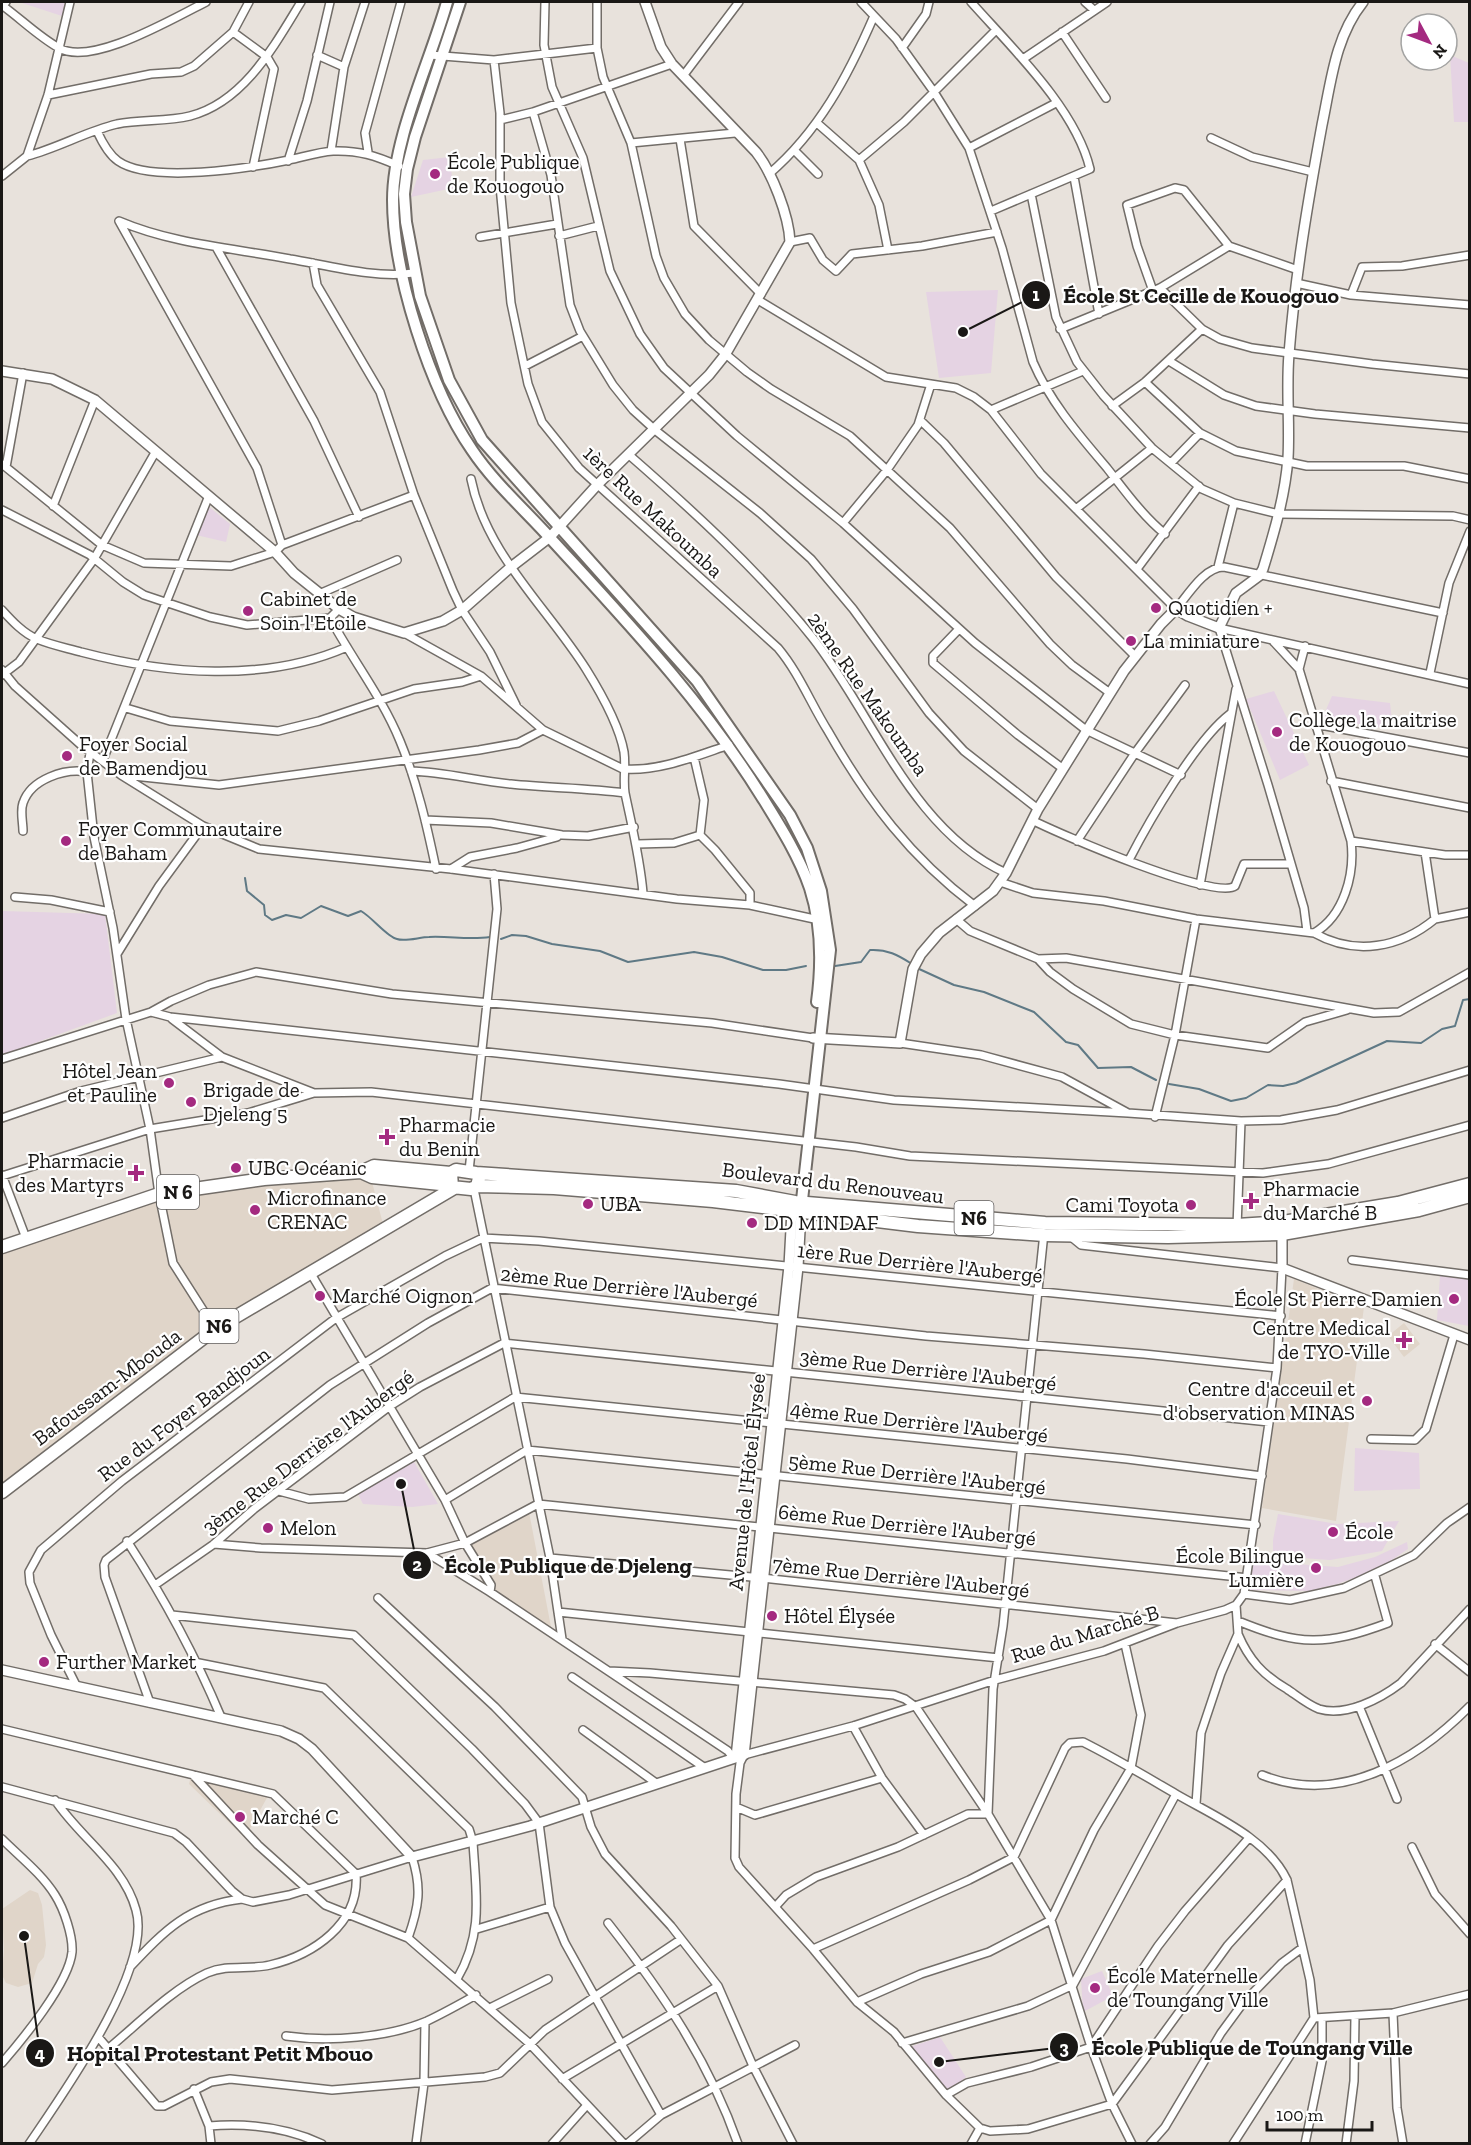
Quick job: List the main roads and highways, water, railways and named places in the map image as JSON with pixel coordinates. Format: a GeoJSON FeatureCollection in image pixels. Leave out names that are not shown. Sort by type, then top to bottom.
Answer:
{"type":"FeatureCollection","features":[{"type":"Feature","properties":{"kind":"highway","name":"N 6"},"geometry":{"type":"LineString","coordinates":[[2,1247],[159,1194],[264,1179],[361,1172],[374,1166],[452,1182]]}},
{"type":"Feature","properties":{"kind":"highway","name":"Boulevard du Renouveau"},"geometry":{"type":"LineString","coordinates":[[555,1183],[475,1187],[452,1182],[456,1170],[555,1183],[714,1195],[907,1219],[1045,1229],[1237,1231]]}},
{"type":"Feature","properties":{"kind":"highway"},"geometry":{"type":"LineString","coordinates":[[473,1172],[479,1179],[475,1187]]}},
{"type":"Feature","properties":{"kind":"highway","name":"Bafoussam-Mbouda"},"geometry":{"type":"LineString","coordinates":[[2,1492],[215,1329],[452,1182]]}},
{"type":"Feature","properties":{"kind":"highway","name":"N6"},"geometry":{"type":"LineString","coordinates":[[1417,1205],[1470,1184]]}},
{"type":"Feature","properties":{"kind":"highway","name":"N6"},"geometry":{"type":"LineString","coordinates":[[1417,1205],[1470,1196]]}},
{"type":"Feature","properties":{"kind":"highway","name":"Boulevard du Renouveau"},"geometry":{"type":"LineString","coordinates":[[1045,1229],[1070,1236],[1237,1231],[1282,1228],[1417,1205]]}},
{"type":"Feature","properties":{"kind":"main road"},"geometry":{"type":"LineString","coordinates":[[447,2],[436,56],[393,200],[429,364],[450,413],[485,469],[550,537],[734,743]]}},
{"type":"Feature","properties":{"kind":"main road"},"geometry":{"type":"LineString","coordinates":[[436,56],[460,2]]}},
{"type":"Feature","properties":{"kind":"main road"},"geometry":{"type":"LineString","coordinates":[[409,274],[449,380],[496,459],[697,681],[800,862],[821,921],[821,974],[811,1090],[797,1207]]}},
{"type":"Feature","properties":{"kind":"waterway"},"geometry":{"type":"LineString","coordinates":[[245,878],[247,891],[264,905],[265,915],[272,920],[286,915],[301,918],[321,906],[348,916],[361,911],[393,938],[400,940],[429,937],[490,937]]}},
{"type":"Feature","properties":{"kind":"waterway"},"geometry":{"type":"LineString","coordinates":[[501,939],[512,935],[526,936],[552,944],[600,951],[628,962],[694,952],[722,957],[763,970],[786,970],[806,966]]}},
{"type":"Feature","properties":{"kind":"waterway"},"geometry":{"type":"LineString","coordinates":[[835,966],[861,962],[870,950],[892,953],[912,964]]}},
{"type":"Feature","properties":{"kind":"waterway"},"geometry":{"type":"LineString","coordinates":[[917,968],[954,985],[984,992],[1034,1012],[1066,1042],[1078,1045],[1098,1068],[1131,1067],[1156,1080]]}},
{"type":"Feature","properties":{"kind":"waterway"},"geometry":{"type":"LineString","coordinates":[[1169,1084],[1199,1089],[1231,1101],[1246,1098],[1268,1085],[1283,1086],[1296,1083],[1387,1041],[1421,1043],[1442,1029],[1455,1026],[1463,1000],[1470,999]]}},
{"type":"Feature","properties":{"kind":"place","name":"École Publique de Kouogouo"},"geometry":{"type":"Point","coordinates":[435,174]}},
{"type":"Feature","properties":{"kind":"place","name":"École St Cecille de Kouogouo"},"geometry":{"type":"Point","coordinates":[963,332]}},
{"type":"Feature","properties":{"kind":"place","name":"Quotidien +"},"geometry":{"type":"Point","coordinates":[1156,608]}},
{"type":"Feature","properties":{"kind":"place","name":"Cabinet de Soin l'Etoile"},"geometry":{"type":"Point","coordinates":[248,611]}},
{"type":"Feature","properties":{"kind":"place","name":"La miniature"},"geometry":{"type":"Point","coordinates":[1131,641]}},
{"type":"Feature","properties":{"kind":"place","name":"Collège la maitrise de Kouogouo"},"geometry":{"type":"Point","coordinates":[1277,732]}},
{"type":"Feature","properties":{"kind":"place","name":"Foyer Social de Bamendjou"},"geometry":{"type":"Point","coordinates":[67,756]}},
{"type":"Feature","properties":{"kind":"place","name":"Foyer Communautaire de Baham"},"geometry":{"type":"Point","coordinates":[66,841]}},
{"type":"Feature","properties":{"kind":"place","name":"Hôtel Jean et Pauline"},"geometry":{"type":"Point","coordinates":[169,1083]}},
{"type":"Feature","properties":{"kind":"place","name":"Brigade de Djeleng 5"},"geometry":{"type":"Point","coordinates":[191,1102]}},
{"type":"Feature","properties":{"kind":"place","name":"Pharmacie du Benin"},"geometry":{"type":"Point","coordinates":[387,1137]}},
{"type":"Feature","properties":{"kind":"place","name":"UBC Océanic"},"geometry":{"type":"Point","coordinates":[236,1168]}},
{"type":"Feature","properties":{"kind":"place","name":"Pharmacie des Martyrs"},"geometry":{"type":"Point","coordinates":[136,1173]}},
{"type":"Feature","properties":{"kind":"place","name":"Pharmacie du Marché B"},"geometry":{"type":"Point","coordinates":[1251,1201]}},
{"type":"Feature","properties":{"kind":"place","name":"UBA"},"geometry":{"type":"Point","coordinates":[588,1204]}},
{"type":"Feature","properties":{"kind":"place","name":"Cami Toyota"},"geometry":{"type":"Point","coordinates":[1191,1205]}},
{"type":"Feature","properties":{"kind":"place","name":"Microfinance CRENAC"},"geometry":{"type":"Point","coordinates":[255,1210]}},
{"type":"Feature","properties":{"kind":"place","name":"DD MINDAF"},"geometry":{"type":"Point","coordinates":[752,1223]}},
{"type":"Feature","properties":{"kind":"place","name":"Marché Oignon"},"geometry":{"type":"Point","coordinates":[320,1296]}},
{"type":"Feature","properties":{"kind":"place","name":"École St Pierre Damien"},"geometry":{"type":"Point","coordinates":[1454,1299]}},
{"type":"Feature","properties":{"kind":"place","name":"Centre Medical de TYO-Ville"},"geometry":{"type":"Point","coordinates":[1404,1340]}},
{"type":"Feature","properties":{"kind":"place","name":"Centre d'acceuil et d'observation MINAS"},"geometry":{"type":"Point","coordinates":[1367,1401]}},
{"type":"Feature","properties":{"kind":"place","name":"École Publique de Djeleng"},"geometry":{"type":"Point","coordinates":[401,1484]}},
{"type":"Feature","properties":{"kind":"place","name":"Melon"},"geometry":{"type":"Point","coordinates":[268,1528]}},
{"type":"Feature","properties":{"kind":"place","name":"École"},"geometry":{"type":"Point","coordinates":[1333,1532]}},
{"type":"Feature","properties":{"kind":"place","name":"École Bilingue Lumière"},"geometry":{"type":"Point","coordinates":[1316,1568]}},
{"type":"Feature","properties":{"kind":"place","name":"Hôtel Élysée"},"geometry":{"type":"Point","coordinates":[772,1616]}},
{"type":"Feature","properties":{"kind":"place","name":"Further Market"},"geometry":{"type":"Point","coordinates":[44,1662]}},
{"type":"Feature","properties":{"kind":"place","name":"Marché C"},"geometry":{"type":"Point","coordinates":[240,1817]}},
{"type":"Feature","properties":{"kind":"place","name":"Hopital Protestant Petit Mbouo"},"geometry":{"type":"Point","coordinates":[24,1936]}},
{"type":"Feature","properties":{"kind":"place","name":"École Maternelle de Toungang Ville"},"geometry":{"type":"Point","coordinates":[1095,1988]}},
{"type":"Feature","properties":{"kind":"place","name":"École Publique de Toungang Ville"},"geometry":{"type":"Point","coordinates":[939,2062]}}]}
